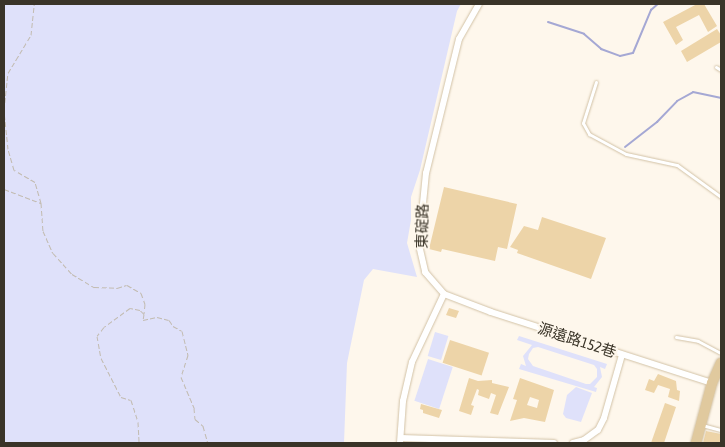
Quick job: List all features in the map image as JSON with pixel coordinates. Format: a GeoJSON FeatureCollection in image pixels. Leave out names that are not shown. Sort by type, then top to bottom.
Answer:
{"type":"FeatureCollection","features":[{"type":"Feature","properties":{"kind":"main road"},"geometry":{"type":"LineString","coordinates":[[696,443],[712,383],[713,372],[721,353]]}},
{"type":"Feature","properties":{"kind":"main road"},"geometry":{"type":"LineString","coordinates":[[712,383],[721,363]]}},
{"type":"Feature","properties":{"kind":"street","name":"東碇路"},"geometry":{"type":"LineString","coordinates":[[444,294],[425,272],[419,244],[426,173],[459,39],[479,4]]}},
{"type":"Feature","properties":{"kind":"street","name":"源遠路152巷"},"geometry":{"type":"LineString","coordinates":[[444,294],[622,355],[712,383]]}},
{"type":"Feature","properties":{"kind":"street"},"geometry":{"type":"LineString","coordinates":[[444,294],[412,362],[403,402],[400,441],[554,443]]}},
{"type":"Feature","properties":{"kind":"street"},"geometry":{"type":"LineString","coordinates":[[573,443],[584,442],[598,430],[604,418],[622,355]]}},
{"type":"Feature","properties":{"kind":"lane"},"geometry":{"type":"LineString","coordinates":[[716,67],[721,70]]}},
{"type":"Feature","properties":{"kind":"lane"},"geometry":{"type":"LineString","coordinates":[[596,82],[583,123],[589,134],[626,154],[677,165],[721,198]]}},
{"type":"Feature","properties":{"kind":"lane"},"geometry":{"type":"LineString","coordinates":[[676,337],[698,341],[721,353]]}},
{"type":"Feature","properties":{"kind":"lane"},"geometry":{"type":"LineString","coordinates":[[701,425],[721,430]]}},
{"type":"Feature","properties":{"kind":"path"},"geometry":{"type":"LineString","coordinates":[[34,4],[31,35],[8,73],[4,110],[8,149],[14,170],[35,182],[41,203],[43,231],[53,253],[72,274],[94,287],[117,288],[127,285],[141,293],[145,304],[143,320],[157,318],[169,320],[173,326],[182,330],[188,355],[181,377],[194,408],[195,419],[203,426],[208,443]]}},
{"type":"Feature","properties":{"kind":"path"},"geometry":{"type":"LineString","coordinates":[[4,189],[41,203]]}},
{"type":"Feature","properties":{"kind":"path"},"geometry":{"type":"LineString","coordinates":[[139,443],[138,422],[131,400],[121,397],[101,358],[97,336],[104,328],[130,308],[140,310],[144,314]]}},
{"type":"Feature","properties":{"kind":"shaded area"},"geometry":{"type":"Polygon","coordinates":[[[4,4],[461,4],[457,11],[420,170],[411,197],[411,220],[407,243],[417,277],[373,269],[364,280],[347,363],[344,443],[4,443],[4,4]]]}},
{"type":"Feature","properties":{"kind":"shaded area"},"geometry":{"type":"Polygon","coordinates":[[[435,332],[448,336],[441,360],[428,356],[435,332]]]}},
{"type":"Feature","properties":{"kind":"shaded area"},"geometry":{"type":"Polygon","coordinates":[[[519,336],[607,364],[605,369],[600,367],[602,377],[594,387],[597,388],[596,392],[519,369],[521,364],[526,366],[523,356],[532,345],[517,340],[519,336]],[[538,347],[533,348],[528,359],[533,366],[586,384],[590,384],[597,377],[597,369],[594,365],[538,347]]]}},
{"type":"Feature","properties":{"kind":"shaded area"},"geometry":{"type":"Polygon","coordinates":[[[428,359],[453,367],[439,409],[414,401],[428,359]]]}},
{"type":"Feature","properties":{"kind":"shaded area"},"geometry":{"type":"Polygon","coordinates":[[[576,387],[592,393],[581,422],[566,418],[563,414],[567,395],[576,387]]]}},
{"type":"Feature","properties":{"kind":"building"},"geometry":{"type":"Polygon","coordinates":[[[697,4],[704,4],[717,26],[708,32],[699,15],[676,27],[683,40],[676,45],[663,22],[697,4]]]}},
{"type":"Feature","properties":{"kind":"building"},"geometry":{"type":"Polygon","coordinates":[[[717,29],[721,35],[721,42],[687,62],[681,51],[717,29]]]}},
{"type":"Feature","properties":{"kind":"building"},"geometry":{"type":"Polygon","coordinates":[[[444,187],[517,204],[507,249],[498,247],[495,261],[442,249],[441,252],[429,249],[444,187]]]}},
{"type":"Feature","properties":{"kind":"building"},"geometry":{"type":"Polygon","coordinates":[[[542,217],[606,238],[591,279],[517,253],[518,250],[510,247],[524,226],[538,230],[542,217]]]}},
{"type":"Feature","properties":{"kind":"building"},"geometry":{"type":"Polygon","coordinates":[[[449,308],[459,311],[456,318],[446,315],[449,308]]]}},
{"type":"Feature","properties":{"kind":"building"},"geometry":{"type":"Polygon","coordinates":[[[450,340],[489,353],[482,375],[443,363],[450,340]]]}},
{"type":"Feature","properties":{"kind":"building"},"geometry":{"type":"Polygon","coordinates":[[[658,374],[676,381],[677,390],[680,391],[679,401],[668,397],[670,389],[658,385],[654,393],[645,390],[649,379],[654,381],[658,374]]]}},
{"type":"Feature","properties":{"kind":"building"},"geometry":{"type":"Polygon","coordinates":[[[469,378],[478,381],[492,380],[492,383],[509,387],[498,415],[490,413],[496,395],[491,393],[489,399],[478,395],[479,390],[477,389],[471,405],[474,406],[471,415],[459,411],[469,378]]]}},
{"type":"Feature","properties":{"kind":"building"},"geometry":{"type":"Polygon","coordinates":[[[520,378],[554,390],[545,422],[524,418],[510,421],[517,400],[513,399],[520,378]],[[530,397],[527,405],[537,408],[539,400],[530,397]]]}},
{"type":"Feature","properties":{"kind":"building"},"geometry":{"type":"Polygon","coordinates":[[[665,403],[676,407],[664,443],[651,443],[665,403]]]}},
{"type":"Feature","properties":{"kind":"building"},"geometry":{"type":"Polygon","coordinates":[[[421,404],[442,410],[439,418],[423,413],[423,410],[420,409],[421,404]]]}},
{"type":"Feature","properties":{"kind":"building"},"geometry":{"type":"Polygon","coordinates":[[[706,431],[721,434],[721,443],[703,443],[706,431]]]}},
{"type":"Feature","properties":{"kind":"waterway"},"geometry":{"type":"LineString","coordinates":[[548,22],[584,34],[601,49],[620,56],[633,53],[651,10],[658,4]]}},
{"type":"Feature","properties":{"kind":"waterway"},"geometry":{"type":"LineString","coordinates":[[625,147],[657,122],[677,101],[693,92],[721,98]]}}]}
